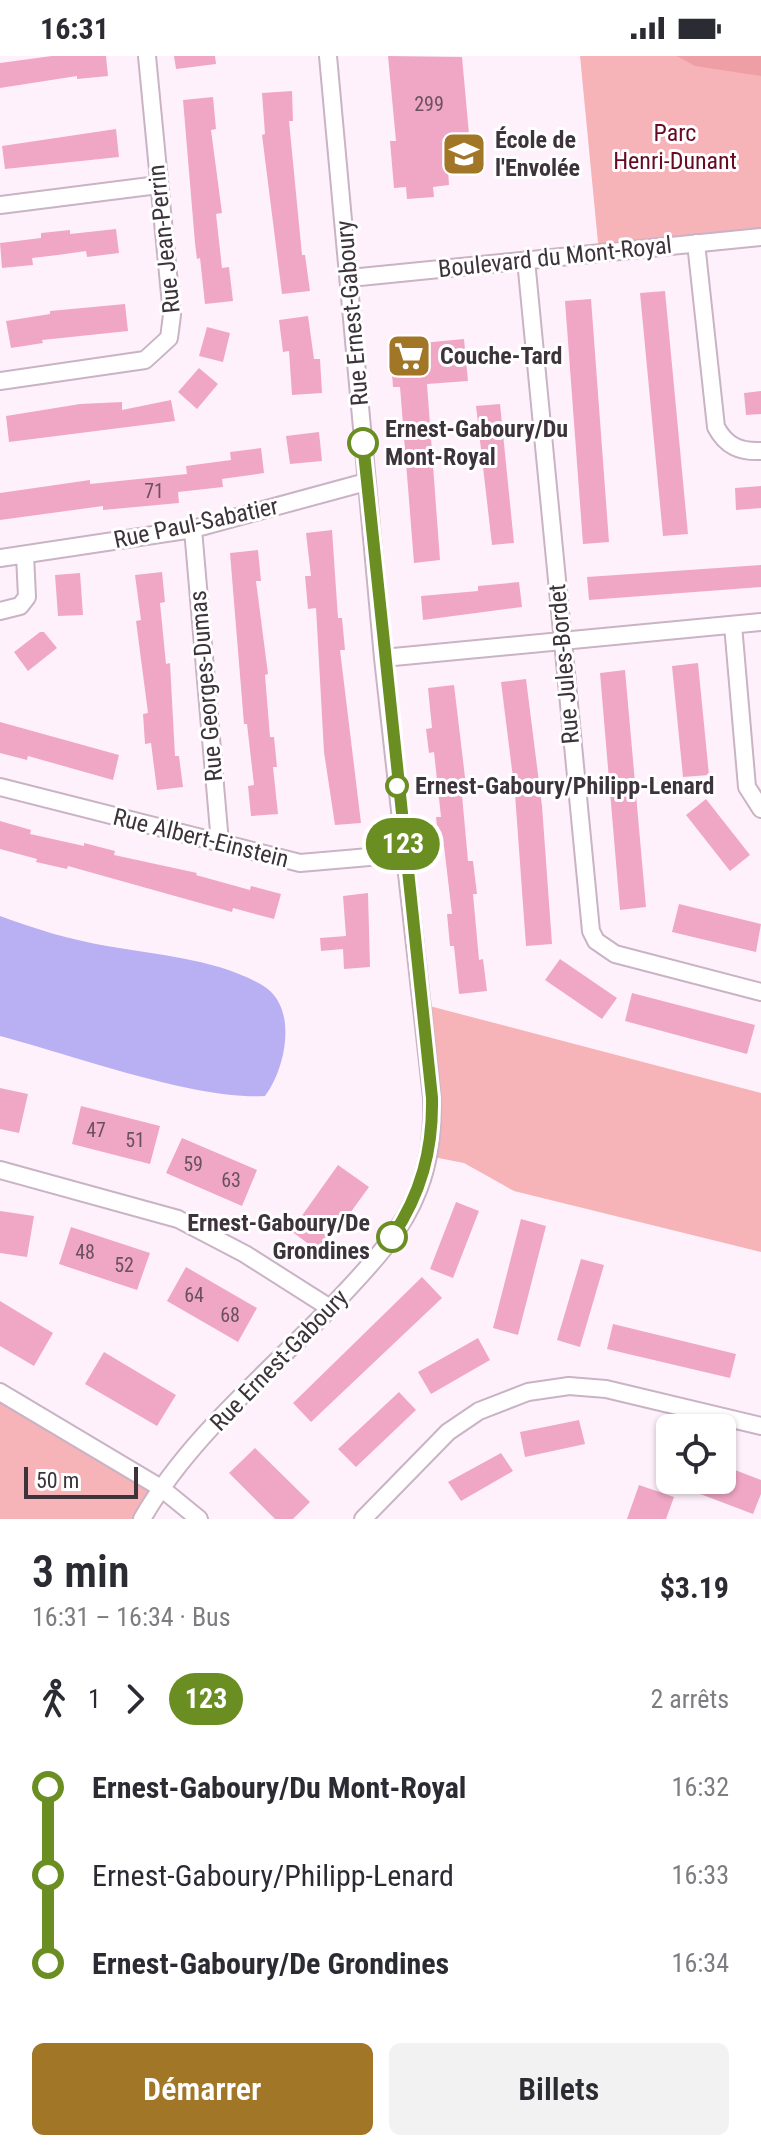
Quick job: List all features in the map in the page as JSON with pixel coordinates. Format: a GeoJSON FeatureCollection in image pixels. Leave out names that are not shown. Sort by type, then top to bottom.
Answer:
{"type":"FeatureCollection","features":[{"type":"Feature","properties":{"kind":"street","name":"Rue Jean-Perrin"},"geometry":{"type":"LineString","coordinates":[[0,381],[145,360],[163,347],[169,338],[172,315],[147,56]]}},
{"type":"Feature","properties":{"kind":"street","name":"Rue Ernest-Gaboury"},"geometry":{"type":"LineString","coordinates":[[142,1519],[161,1488],[220,1420],[373,1263],[399,1227],[419,1190],[428,1156],[432,1098],[383,658],[328,56]]}},
{"type":"Feature","properties":{"kind":"street"},"geometry":{"type":"LineString","coordinates":[[0,205],[158,185]]}},
{"type":"Feature","properties":{"kind":"street","name":"Boulevard du Mont-Royal"},"geometry":{"type":"LineString","coordinates":[[350,278],[761,237]]}},
{"type":"Feature","properties":{"kind":"street"},"geometry":{"type":"LineString","coordinates":[[696,243],[716,427],[728,443],[739,449],[761,451]]}},
{"type":"Feature","properties":{"kind":"street","name":"Rue Jules-Bordet"},"geometry":{"type":"LineString","coordinates":[[526,260],[588,917],[596,941],[615,954],[761,992]]}},
{"type":"Feature","properties":{"kind":"street","name":"Rue Paul-Sabatier"},"geometry":{"type":"LineString","coordinates":[[0,558],[193,529],[366,482]]}},
{"type":"Feature","properties":{"kind":"street","name":"Rue Georges-Dumas"},"geometry":{"type":"LineString","coordinates":[[193,529],[220,843]]}},
{"type":"Feature","properties":{"kind":"street"},"geometry":{"type":"LineString","coordinates":[[0,611],[20,606],[27,597],[25,555]]}},
{"type":"Feature","properties":{"kind":"street"},"geometry":{"type":"LineString","coordinates":[[383,658],[761,622]]}},
{"type":"Feature","properties":{"kind":"street"},"geometry":{"type":"LineString","coordinates":[[733,625],[747,787],[761,809]]}},
{"type":"Feature","properties":{"kind":"street","name":"Rue Albert-Einstein"},"geometry":{"type":"LineString","coordinates":[[0,787],[300,863],[404,854]]}},
{"type":"Feature","properties":{"kind":"street"},"geometry":{"type":"LineString","coordinates":[[0,1170],[178,1219],[245,1254],[330,1308]]}},
{"type":"Feature","properties":{"kind":"street"},"geometry":{"type":"LineString","coordinates":[[363,1519],[448,1432],[479,1411],[528,1392],[569,1386],[606,1389],[761,1426]]}},
{"type":"Feature","properties":{"kind":"street"},"geometry":{"type":"LineString","coordinates":[[0,1392],[161,1488],[199,1519]]}},
{"type":"Feature","properties":{"kind":"green space","name":"Parc Henri-Dunant"},"geometry":{"type":"Polygon","coordinates":[[[580,56],[761,56],[761,237],[599,253],[580,56]]]}},
{"type":"Feature","properties":{"kind":"green space"},"geometry":{"type":"Polygon","coordinates":[[[422,1004],[761,1093],[761,1252],[514,1191],[464,1163],[428,1156],[422,1004]]]}},
{"type":"Feature","properties":{"kind":"green space"},"geometry":{"type":"Polygon","coordinates":[[[0,1392],[161,1488],[142,1519],[0,1519],[0,1392]]]}},
{"type":"Feature","properties":{"kind":"shaded area"},"geometry":{"type":"Polygon","coordinates":[[[677,56],[761,56],[761,76],[695,66],[677,56]]]}},
{"type":"Feature","properties":{"kind":"shaded area"},"geometry":{"type":"Polygon","coordinates":[[[0,916],[80,941],[167,955],[226,969],[262,985],[274,995],[285,1022],[279,1070],[265,1096],[204,1091],[169,1084],[0,1036],[0,916]]]}},
{"type":"Feature","properties":{"kind":"building"},"geometry":{"type":"Polygon","coordinates":[[[52,56],[106,56],[108,76],[77,79],[77,76],[0,88],[0,63],[52,56]]]}},
{"type":"Feature","properties":{"kind":"building"},"geometry":{"type":"Polygon","coordinates":[[[174,56],[215,56],[216,64],[176,69],[174,56]]]}},
{"type":"Feature","properties":{"kind":"building"},"geometry":{"type":"Polygon","coordinates":[[[388,56],[462,57],[472,167],[448,169],[449,185],[433,187],[434,197],[407,199],[406,187],[394,188],[390,141],[396,141],[388,56]]]}},
{"type":"Feature","properties":{"kind":"building"},"geometry":{"type":"Polygon","coordinates":[[[292,91],[293,121],[289,121],[302,255],[305,255],[310,291],[282,294],[262,135],[265,134],[262,93],[292,91]]]}},
{"type":"Feature","properties":{"kind":"building"},"geometry":{"type":"Polygon","coordinates":[[[213,97],[216,129],[211,130],[222,213],[216,214],[222,268],[229,267],[233,301],[205,304],[200,258],[197,259],[195,243],[183,100],[213,97]]]}},
{"type":"Feature","properties":{"kind":"building"},"geometry":{"type":"Polygon","coordinates":[[[116,129],[119,157],[5,169],[2,146],[116,129]]]}},
{"type":"Feature","properties":{"kind":"building"},"geometry":{"type":"Polygon","coordinates":[[[116,229],[119,253],[87,257],[86,251],[32,258],[33,265],[2,268],[0,243],[41,238],[41,233],[70,230],[70,234],[116,229]]]}},
{"type":"Feature","properties":{"kind":"building"},"geometry":{"type":"Polygon","coordinates":[[[665,291],[688,534],[663,536],[640,293],[665,291]]]}},
{"type":"Feature","properties":{"kind":"building"},"geometry":{"type":"Polygon","coordinates":[[[591,299],[609,542],[583,544],[565,301],[591,299]]]}},
{"type":"Feature","properties":{"kind":"building"},"geometry":{"type":"Polygon","coordinates":[[[125,304],[128,331],[42,340],[43,343],[11,348],[6,321],[50,314],[50,311],[125,304]]]}},
{"type":"Feature","properties":{"kind":"building"},"geometry":{"type":"Polygon","coordinates":[[[308,316],[314,359],[320,359],[322,393],[292,395],[289,351],[283,352],[279,320],[308,316]]]}},
{"type":"Feature","properties":{"kind":"building"},"geometry":{"type":"Polygon","coordinates":[[[207,327],[230,333],[223,362],[199,356],[207,327]]]}},
{"type":"Feature","properties":{"kind":"building"},"geometry":{"type":"Polygon","coordinates":[[[464,339],[468,381],[427,384],[440,560],[414,563],[400,387],[393,387],[390,346],[464,339]]]}},
{"type":"Feature","properties":{"kind":"building"},"geometry":{"type":"Polygon","coordinates":[[[199,368],[218,384],[197,409],[178,392],[199,368]]]}},
{"type":"Feature","properties":{"kind":"building"},"geometry":{"type":"Polygon","coordinates":[[[761,391],[761,414],[746,415],[744,393],[761,391]]]}},
{"type":"Feature","properties":{"kind":"building"},"geometry":{"type":"Polygon","coordinates":[[[171,400],[175,421],[9,442],[6,416],[80,404],[122,402],[122,410],[171,400]]]}},
{"type":"Feature","properties":{"kind":"building"},"geometry":{"type":"Polygon","coordinates":[[[500,404],[514,543],[492,545],[476,406],[500,404]]]}},
{"type":"Feature","properties":{"kind":"building"},"geometry":{"type":"Polygon","coordinates":[[[319,432],[322,461],[290,464],[286,436],[319,432]]]}},
{"type":"Feature","properties":{"kind":"building"},"geometry":{"type":"Polygon","coordinates":[[[261,448],[264,473],[222,479],[223,487],[178,492],[179,503],[103,510],[103,506],[0,520],[0,493],[90,480],[90,484],[187,474],[186,466],[231,460],[230,452],[261,448]]]}},
{"type":"Feature","properties":{"kind":"building"},"geometry":{"type":"Polygon","coordinates":[[[761,486],[761,508],[736,510],[735,488],[761,486]]]}},
{"type":"Feature","properties":{"kind":"building"},"geometry":{"type":"Polygon","coordinates":[[[332,530],[338,618],[342,618],[345,650],[340,650],[361,823],[335,825],[324,752],[316,608],[308,609],[305,576],[311,576],[306,533],[332,530]]]}},
{"type":"Feature","properties":{"kind":"building"},"geometry":{"type":"Polygon","coordinates":[[[258,550],[261,581],[256,581],[268,674],[265,675],[270,737],[274,737],[277,767],[273,767],[278,814],[251,816],[248,786],[254,785],[247,724],[244,724],[230,553],[258,550]]]}},
{"type":"Feature","properties":{"kind":"building"},"geometry":{"type":"Polygon","coordinates":[[[761,565],[761,587],[589,600],[587,577],[761,565]]]}},
{"type":"Feature","properties":{"kind":"building"},"geometry":{"type":"Polygon","coordinates":[[[162,572],[165,602],[160,603],[166,664],[170,663],[175,756],[179,756],[183,787],[157,790],[151,743],[145,744],[143,714],[148,713],[136,621],[141,620],[135,575],[162,572]]]}},
{"type":"Feature","properties":{"kind":"building"},"geometry":{"type":"Polygon","coordinates":[[[80,573],[83,615],[58,616],[55,575],[80,573]]]}},
{"type":"Feature","properties":{"kind":"building"},"geometry":{"type":"Polygon","coordinates":[[[519,582],[522,607],[423,620],[421,596],[478,591],[478,586],[519,582]]]}},
{"type":"Feature","properties":{"kind":"building"},"geometry":{"type":"Polygon","coordinates":[[[44,632],[57,648],[28,671],[14,652],[44,632]]]}},
{"type":"Feature","properties":{"kind":"building"},"geometry":{"type":"Polygon","coordinates":[[[698,663],[709,775],[683,777],[672,666],[698,663]]]}},
{"type":"Feature","properties":{"kind":"building"},"geometry":{"type":"Polygon","coordinates":[[[625,670],[646,907],[620,910],[600,673],[625,670]]]}},
{"type":"Feature","properties":{"kind":"building"},"geometry":{"type":"Polygon","coordinates":[[[526,679],[542,806],[552,944],[526,946],[515,794],[501,682],[526,679]]]}},
{"type":"Feature","properties":{"kind":"building"},"geometry":{"type":"Polygon","coordinates":[[[454,685],[467,794],[462,795],[468,861],[473,861],[479,960],[483,959],[487,991],[459,994],[454,946],[450,946],[447,914],[452,914],[444,846],[439,846],[436,817],[441,817],[434,752],[429,753],[426,729],[432,728],[428,688],[454,685]]]}},
{"type":"Feature","properties":{"kind":"building"},"geometry":{"type":"Polygon","coordinates":[[[0,722],[119,755],[113,780],[28,756],[27,760],[0,753],[0,722]]]}},
{"type":"Feature","properties":{"kind":"building"},"geometry":{"type":"Polygon","coordinates":[[[706,799],[750,855],[730,871],[686,815],[706,799]]]}},
{"type":"Feature","properties":{"kind":"building"},"geometry":{"type":"Polygon","coordinates":[[[0,821],[31,830],[30,834],[84,846],[84,843],[115,851],[114,855],[197,873],[250,890],[251,886],[281,894],[274,919],[233,908],[232,912],[68,866],[67,869],[36,862],[37,859],[0,849],[0,821]]]}},
{"type":"Feature","properties":{"kind":"building"},"geometry":{"type":"Polygon","coordinates":[[[368,893],[370,967],[344,969],[343,949],[321,951],[320,938],[346,936],[343,896],[368,893]]]}},
{"type":"Feature","properties":{"kind":"building"},"geometry":{"type":"Polygon","coordinates":[[[679,904],[761,924],[756,952],[672,932],[679,904]]]}},
{"type":"Feature","properties":{"kind":"building"},"geometry":{"type":"Polygon","coordinates":[[[560,959],[617,998],[602,1019],[545,980],[560,959]]]}},
{"type":"Feature","properties":{"kind":"building"},"geometry":{"type":"Polygon","coordinates":[[[632,993],[755,1025],[747,1054],[625,1021],[632,993]]]}},
{"type":"Feature","properties":{"kind":"building"},"geometry":{"type":"Polygon","coordinates":[[[0,1088],[28,1094],[19,1133],[0,1129],[0,1088]]]}},
{"type":"Feature","properties":{"kind":"building"},"geometry":{"type":"Polygon","coordinates":[[[81,1106],[160,1126],[150,1164],[72,1144],[81,1106]]]}},
{"type":"Feature","properties":{"kind":"building"},"geometry":{"type":"Polygon","coordinates":[[[182,1138],[257,1170],[242,1206],[166,1173],[182,1138]]]}},
{"type":"Feature","properties":{"kind":"building"},"geometry":{"type":"Polygon","coordinates":[[[338,1165],[369,1187],[321,1253],[291,1231],[338,1165]]]}},
{"type":"Feature","properties":{"kind":"building"},"geometry":{"type":"Polygon","coordinates":[[[456,1202],[479,1211],[453,1278],[430,1269],[456,1202]]]}},
{"type":"Feature","properties":{"kind":"building"},"geometry":{"type":"Polygon","coordinates":[[[0,1211],[34,1216],[27,1257],[0,1253],[0,1211]]]}},
{"type":"Feature","properties":{"kind":"building"},"geometry":{"type":"Polygon","coordinates":[[[521,1219],[546,1226],[518,1335],[493,1328],[521,1219]]]}},
{"type":"Feature","properties":{"kind":"building"},"geometry":{"type":"Polygon","coordinates":[[[71,1227],[150,1253],[137,1290],[59,1264],[71,1227]]]}},
{"type":"Feature","properties":{"kind":"building"},"geometry":{"type":"Polygon","coordinates":[[[581,1259],[604,1265],[580,1347],[557,1340],[581,1259]]]}},
{"type":"Feature","properties":{"kind":"building"},"geometry":{"type":"Polygon","coordinates":[[[186,1267],[257,1308],[238,1342],[167,1301],[186,1267]]]}},
{"type":"Feature","properties":{"kind":"building"},"geometry":{"type":"Polygon","coordinates":[[[422,1277],[442,1298],[311,1422],[293,1403],[422,1277]]]}},
{"type":"Feature","properties":{"kind":"building"},"geometry":{"type":"Polygon","coordinates":[[[0,1301],[53,1333],[34,1366],[0,1346],[0,1301]]]}},
{"type":"Feature","properties":{"kind":"building"},"geometry":{"type":"Polygon","coordinates":[[[613,1324],[736,1354],[730,1378],[607,1349],[613,1324]]]}},
{"type":"Feature","properties":{"kind":"building"},"geometry":{"type":"Polygon","coordinates":[[[478,1338],[490,1360],[431,1394],[418,1372],[478,1338]]]}},
{"type":"Feature","properties":{"kind":"building"},"geometry":{"type":"Polygon","coordinates":[[[104,1352],[176,1395],[157,1426],[85,1384],[104,1352]]]}},
{"type":"Feature","properties":{"kind":"building"},"geometry":{"type":"Polygon","coordinates":[[[399,1392],[416,1410],[356,1467],[338,1449],[399,1392]]]}},
{"type":"Feature","properties":{"kind":"building"},"geometry":{"type":"Polygon","coordinates":[[[579,1420],[585,1444],[525,1457],[520,1432],[579,1420]]]}},
{"type":"Feature","properties":{"kind":"building"},"geometry":{"type":"Polygon","coordinates":[[[255,1448],[310,1502],[293,1519],[275,1519],[229,1473],[255,1448]]]}},
{"type":"Feature","properties":{"kind":"building"},"geometry":{"type":"Polygon","coordinates":[[[501,1453],[513,1471],[461,1501],[448,1482],[501,1453]]]}},
{"type":"Feature","properties":{"kind":"building"},"geometry":{"type":"Polygon","coordinates":[[[736,1470],[761,1480],[761,1494],[753,1514],[700,1494],[736,1494],[736,1470]]]}},
{"type":"Feature","properties":{"kind":"building"},"geometry":{"type":"Polygon","coordinates":[[[639,1485],[656,1491],[656,1494],[674,1497],[666,1519],[627,1519],[639,1485]]]}},
{"type":"Feature","properties":{"kind":"bus line","name":"123"},"geometry":{"type":"LineString","coordinates":[[363,443],[383,658],[432,1098],[431,1137],[424,1173],[411,1207],[392,1237]]}},
{"type":"Feature","properties":{"kind":"place","name":"École de l'Envolée"},"geometry":{"type":"Point","coordinates":[464,154]}},
{"type":"Feature","properties":{"kind":"place","name":"Couche-Tard"},"geometry":{"type":"Point","coordinates":[409,356]}},
{"type":"Feature","properties":{"kind":"place","name":"Ernest-Gaboury/Du Mont-Royal"},"geometry":{"type":"Point","coordinates":[363,443]}},
{"type":"Feature","properties":{"kind":"place","name":"Ernest-Gaboury/Philipp-Lenard"},"geometry":{"type":"Point","coordinates":[397,786]}},
{"type":"Feature","properties":{"kind":"place","name":"Ernest-Gaboury/De Grondines"},"geometry":{"type":"Point","coordinates":[392,1237]}}]}
